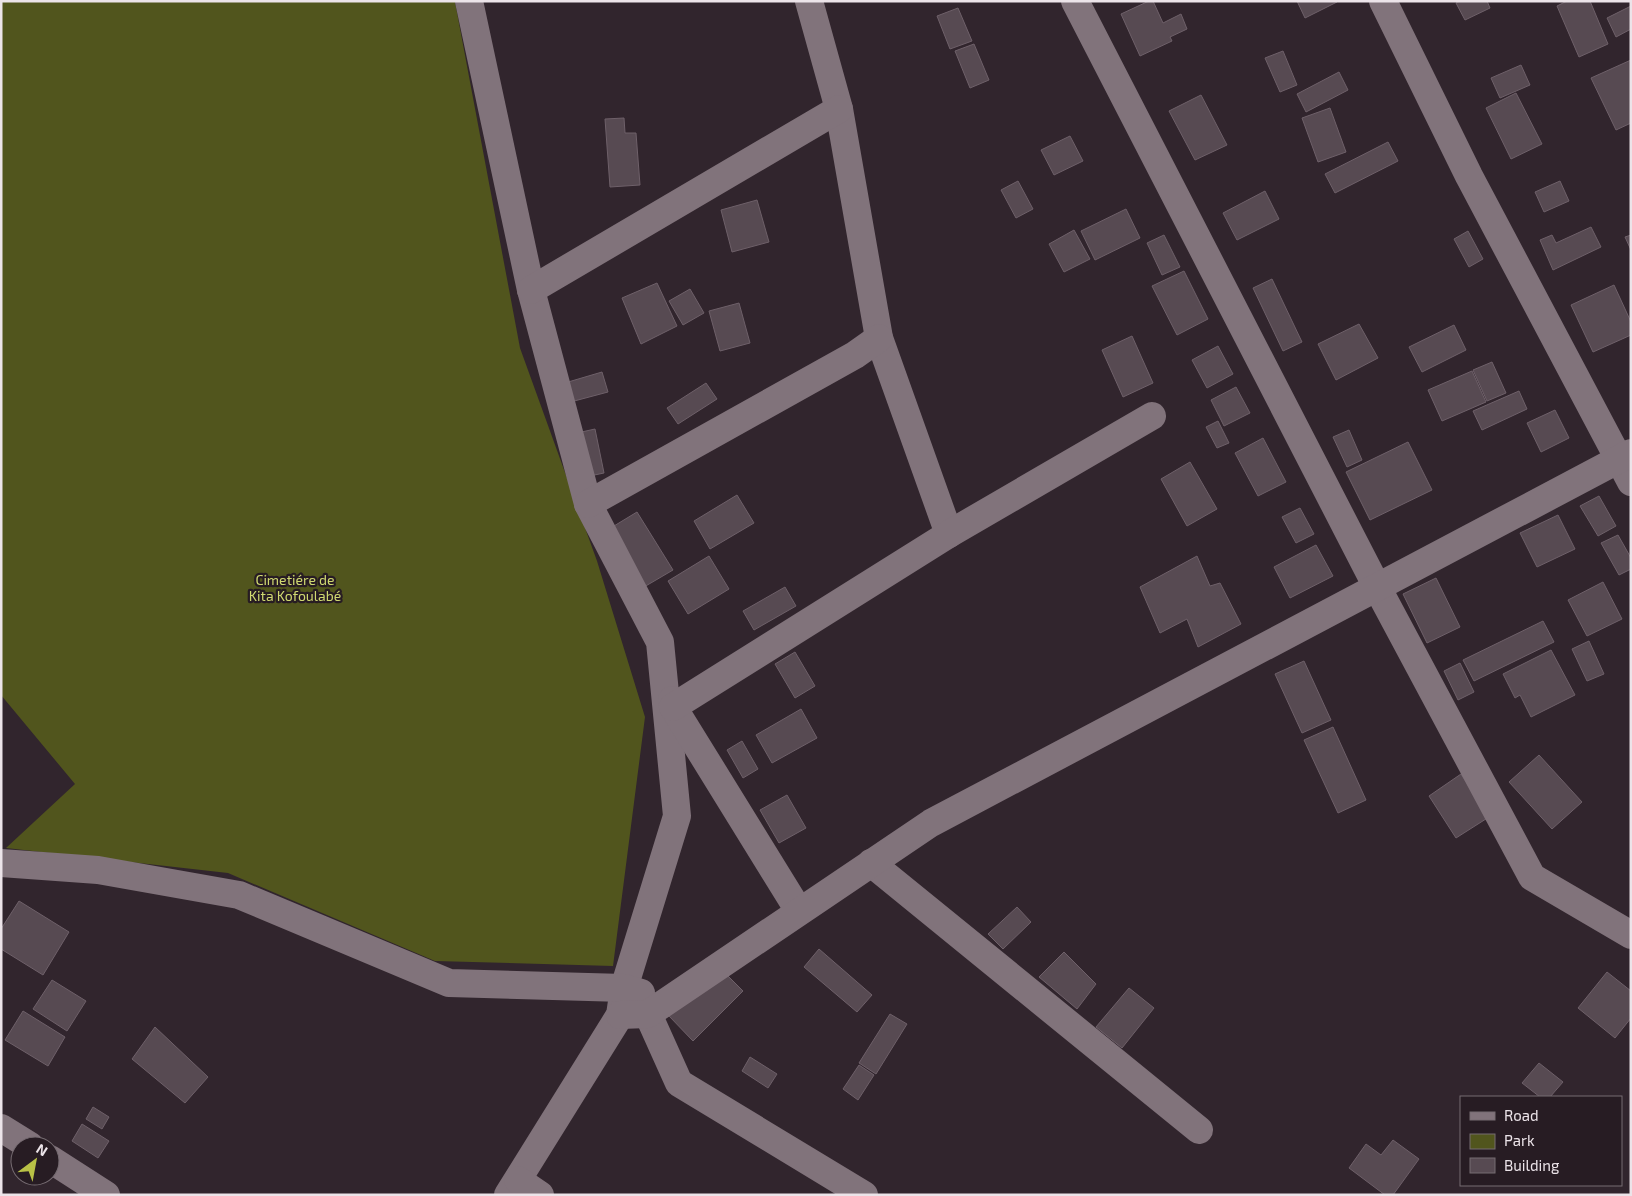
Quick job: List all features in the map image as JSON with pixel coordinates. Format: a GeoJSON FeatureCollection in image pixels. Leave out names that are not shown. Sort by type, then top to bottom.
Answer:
{"type":"FeatureCollection","features":[{"type":"Feature","properties":{"kind":"street"},"geometry":{"type":"LineString","coordinates":[[469,1],[531,290],[588,504],[660,642],[673,707],[799,911]]}},
{"type":"Feature","properties":{"kind":"street"},"geometry":{"type":"LineString","coordinates":[[809,1],[839,109],[879,338],[949,534]]}},
{"type":"Feature","properties":{"kind":"street"},"geometry":{"type":"LineString","coordinates":[[1074,1],[1377,587],[1532,877],[1631,935]]}},
{"type":"Feature","properties":{"kind":"street"},"geometry":{"type":"LineString","coordinates":[[620,1015],[657,1008],[931,823],[1377,587],[1627,465],[1469,176],[1384,1]]}},
{"type":"Feature","properties":{"kind":"street"},"geometry":{"type":"LineString","coordinates":[[531,290],[839,109]]}},
{"type":"Feature","properties":{"kind":"street"},"geometry":{"type":"LineString","coordinates":[[588,504],[855,355],[879,338]]}},
{"type":"Feature","properties":{"kind":"street"},"geometry":{"type":"LineString","coordinates":[[673,707],[949,534],[1152,416]]}},
{"type":"Feature","properties":{"kind":"street"},"geometry":{"type":"LineString","coordinates":[[540,1195],[513,1188],[620,1015],[624,988],[677,816],[660,642]]}},
{"type":"Feature","properties":{"kind":"street"},"geometry":{"type":"LineString","coordinates":[[1,862],[98,870],[239,894],[449,983],[624,988],[657,1008],[679,1083],[864,1195]]}},
{"type":"Feature","properties":{"kind":"street"},"geometry":{"type":"LineString","coordinates":[[871,863],[1198,1130]]}},
{"type":"Feature","properties":{"kind":"street"},"geometry":{"type":"LineString","coordinates":[[1,1128],[14,1136]]}},
{"type":"Feature","properties":{"kind":"street"},"geometry":{"type":"LineString","coordinates":[[60,1165],[106,1195]]}},
{"type":"Feature","properties":{"kind":"green space","name":"Cimetiére de Kita Kofoulabé"},"geometry":{"type":"Polygon","coordinates":[[[1,1],[455,2],[520,348],[597,561],[645,717],[613,966],[435,961],[228,873],[6,848],[75,784],[1,695],[1,1]]]}},
{"type":"Feature","properties":{"kind":"building"},"geometry":{"type":"Polygon","coordinates":[[[1149,1],[1153,1],[1163,23],[1181,14],[1187,29],[1170,37],[1172,41],[1140,56],[1121,14],[1149,1]]]}},
{"type":"Feature","properties":{"kind":"building"},"geometry":{"type":"Polygon","coordinates":[[[1297,1],[1336,1],[1337,2],[1305,18],[1297,1]]]}},
{"type":"Feature","properties":{"kind":"building"},"geometry":{"type":"Polygon","coordinates":[[[1460,1],[1487,1],[1490,8],[1465,20],[1456,3],[1460,1]]]}},
{"type":"Feature","properties":{"kind":"building"},"geometry":{"type":"Polygon","coordinates":[[[1567,1],[1590,1],[1608,44],[1579,57],[1557,6],[1567,1]]]}},
{"type":"Feature","properties":{"kind":"building"},"geometry":{"type":"Polygon","coordinates":[[[1631,6],[1631,29],[1616,37],[1607,18],[1631,6]]]}},
{"type":"Feature","properties":{"kind":"building"},"geometry":{"type":"Polygon","coordinates":[[[958,8],[972,41],[950,49],[937,16],[958,8]]]}},
{"type":"Feature","properties":{"kind":"building"},"geometry":{"type":"Polygon","coordinates":[[[974,44],[989,80],[970,88],[955,51],[974,44]]]}},
{"type":"Feature","properties":{"kind":"building"},"geometry":{"type":"Polygon","coordinates":[[[1283,51],[1297,85],[1280,92],[1265,58],[1283,51]]]}},
{"type":"Feature","properties":{"kind":"building"},"geometry":{"type":"Polygon","coordinates":[[[1631,60],[1631,123],[1616,130],[1591,78],[1631,60]]]}},
{"type":"Feature","properties":{"kind":"building"},"geometry":{"type":"Polygon","coordinates":[[[1521,65],[1530,85],[1500,98],[1491,78],[1521,65]]]}},
{"type":"Feature","properties":{"kind":"building"},"geometry":{"type":"Polygon","coordinates":[[[1339,72],[1348,90],[1306,112],[1297,94],[1339,72]]]}},
{"type":"Feature","properties":{"kind":"building"},"geometry":{"type":"Polygon","coordinates":[[[1516,93],[1542,144],[1511,159],[1486,108],[1516,93]]]}},
{"type":"Feature","properties":{"kind":"building"},"geometry":{"type":"Polygon","coordinates":[[[1201,95],[1227,145],[1195,160],[1169,111],[1201,95]]]}},
{"type":"Feature","properties":{"kind":"building"},"geometry":{"type":"Polygon","coordinates":[[[1330,108],[1346,152],[1318,162],[1302,118],[1330,108]]]}},
{"type":"Feature","properties":{"kind":"building"},"geometry":{"type":"Polygon","coordinates":[[[624,118],[625,133],[636,133],[640,185],[610,187],[605,119],[624,118]]]}},
{"type":"Feature","properties":{"kind":"building"},"geometry":{"type":"Polygon","coordinates":[[[1070,136],[1083,161],[1054,175],[1041,150],[1070,136]]]}},
{"type":"Feature","properties":{"kind":"building"},"geometry":{"type":"Polygon","coordinates":[[[1388,142],[1398,161],[1335,193],[1325,174],[1388,142]]]}},
{"type":"Feature","properties":{"kind":"building"},"geometry":{"type":"Polygon","coordinates":[[[1018,181],[1033,209],[1016,218],[1001,190],[1018,181]]]}},
{"type":"Feature","properties":{"kind":"building"},"geometry":{"type":"Polygon","coordinates":[[[1560,181],[1569,201],[1544,212],[1535,192],[1560,181]]]}},
{"type":"Feature","properties":{"kind":"building"},"geometry":{"type":"Polygon","coordinates":[[[1265,191],[1279,219],[1237,240],[1223,213],[1265,191]]]}},
{"type":"Feature","properties":{"kind":"building"},"geometry":{"type":"Polygon","coordinates":[[[757,200],[769,242],[732,252],[721,210],[757,200]]]}},
{"type":"Feature","properties":{"kind":"building"},"geometry":{"type":"Polygon","coordinates":[[[1126,209],[1140,238],[1095,260],[1081,231],[1126,209]]]}},
{"type":"Feature","properties":{"kind":"building"},"geometry":{"type":"Polygon","coordinates":[[[1591,227],[1601,247],[1553,270],[1540,240],[1552,235],[1556,243],[1591,227]]]}},
{"type":"Feature","properties":{"kind":"building"},"geometry":{"type":"Polygon","coordinates":[[[1074,230],[1090,259],[1064,272],[1049,244],[1074,230]]]}},
{"type":"Feature","properties":{"kind":"building"},"geometry":{"type":"Polygon","coordinates":[[[1468,231],[1483,259],[1469,267],[1454,239],[1468,231]]]}},
{"type":"Feature","properties":{"kind":"building"},"geometry":{"type":"Polygon","coordinates":[[[1164,235],[1180,267],[1162,275],[1147,243],[1164,235]]]}},
{"type":"Feature","properties":{"kind":"building"},"geometry":{"type":"Polygon","coordinates":[[[1631,235],[1631,250],[1625,237],[1631,235]]]}},
{"type":"Feature","properties":{"kind":"building"},"geometry":{"type":"Polygon","coordinates":[[[1184,271],[1208,319],[1177,335],[1152,286],[1184,271]]]}},
{"type":"Feature","properties":{"kind":"building"},"geometry":{"type":"Polygon","coordinates":[[[1272,279],[1302,342],[1283,351],[1253,288],[1272,279]]]}},
{"type":"Feature","properties":{"kind":"building"},"geometry":{"type":"Polygon","coordinates":[[[657,283],[677,326],[641,344],[622,298],[657,283]]]}},
{"type":"Feature","properties":{"kind":"building"},"geometry":{"type":"Polygon","coordinates":[[[1614,285],[1631,322],[1631,335],[1593,352],[1571,305],[1614,285]]]}},
{"type":"Feature","properties":{"kind":"building"},"geometry":{"type":"Polygon","coordinates":[[[690,289],[704,313],[683,325],[669,301],[690,289]]]}},
{"type":"Feature","properties":{"kind":"building"},"geometry":{"type":"Polygon","coordinates":[[[739,303],[750,343],[720,351],[709,311],[739,303]]]}},
{"type":"Feature","properties":{"kind":"building"},"geometry":{"type":"Polygon","coordinates":[[[1359,324],[1378,358],[1336,380],[1318,344],[1359,324]]]}},
{"type":"Feature","properties":{"kind":"building"},"geometry":{"type":"Polygon","coordinates":[[[1454,325],[1466,350],[1422,372],[1409,347],[1454,325]]]}},
{"type":"Feature","properties":{"kind":"building"},"geometry":{"type":"Polygon","coordinates":[[[1132,336],[1153,383],[1123,397],[1102,350],[1132,336]]]}},
{"type":"Feature","properties":{"kind":"building"},"geometry":{"type":"Polygon","coordinates":[[[1218,346],[1233,374],[1207,388],[1192,360],[1218,346]]]}},
{"type":"Feature","properties":{"kind":"building"},"geometry":{"type":"Polygon","coordinates":[[[1492,362],[1506,393],[1487,401],[1473,370],[1492,362]]]}},
{"type":"Feature","properties":{"kind":"building"},"geometry":{"type":"Polygon","coordinates":[[[1472,371],[1486,402],[1442,421],[1428,390],[1472,371]]]}},
{"type":"Feature","properties":{"kind":"building"},"geometry":{"type":"Polygon","coordinates":[[[602,372],[608,392],[563,404],[558,385],[602,372]]]}},
{"type":"Feature","properties":{"kind":"building"},"geometry":{"type":"Polygon","coordinates":[[[706,383],[717,399],[678,424],[667,408],[706,383]]]}},
{"type":"Feature","properties":{"kind":"building"},"geometry":{"type":"Polygon","coordinates":[[[1236,387],[1250,413],[1224,426],[1211,400],[1236,387]]]}},
{"type":"Feature","properties":{"kind":"building"},"geometry":{"type":"Polygon","coordinates":[[[1519,391],[1527,409],[1482,430],[1473,411],[1519,391]]]}},
{"type":"Feature","properties":{"kind":"building"},"geometry":{"type":"Polygon","coordinates":[[[1555,410],[1569,438],[1541,452],[1527,423],[1555,410]]]}},
{"type":"Feature","properties":{"kind":"building"},"geometry":{"type":"Polygon","coordinates":[[[1218,421],[1229,443],[1217,448],[1206,427],[1218,421]]]}},
{"type":"Feature","properties":{"kind":"building"},"geometry":{"type":"Polygon","coordinates":[[[595,429],[604,473],[585,477],[577,433],[595,429]]]}},
{"type":"Feature","properties":{"kind":"building"},"geometry":{"type":"Polygon","coordinates":[[[1349,430],[1362,460],[1347,467],[1333,437],[1349,430]]]}},
{"type":"Feature","properties":{"kind":"building"},"geometry":{"type":"Polygon","coordinates":[[[1263,438],[1286,482],[1258,496],[1235,453],[1263,438]]]}},
{"type":"Feature","properties":{"kind":"building"},"geometry":{"type":"Polygon","coordinates":[[[1408,442],[1432,490],[1370,520],[1346,472],[1408,442]]]}},
{"type":"Feature","properties":{"kind":"building"},"geometry":{"type":"Polygon","coordinates":[[[1190,462],[1217,509],[1187,526],[1161,479],[1190,462]]]}},
{"type":"Feature","properties":{"kind":"building"},"geometry":{"type":"Polygon","coordinates":[[[737,495],[754,523],[710,549],[694,521],[737,495]]]}},
{"type":"Feature","properties":{"kind":"building"},"geometry":{"type":"Polygon","coordinates":[[[1599,496],[1616,526],[1598,536],[1580,506],[1599,496]]]}},
{"type":"Feature","properties":{"kind":"building"},"geometry":{"type":"Polygon","coordinates":[[[1300,508],[1314,534],[1296,543],[1282,517],[1300,508]]]}},
{"type":"Feature","properties":{"kind":"building"},"geometry":{"type":"Polygon","coordinates":[[[637,512],[673,570],[644,587],[609,529],[637,512]]]}},
{"type":"Feature","properties":{"kind":"building"},"geometry":{"type":"Polygon","coordinates":[[[1558,515],[1575,549],[1537,567],[1520,533],[1558,515]]]}},
{"type":"Feature","properties":{"kind":"building"},"geometry":{"type":"Polygon","coordinates":[[[1618,535],[1631,558],[1631,569],[1619,575],[1601,543],[1618,535]]]}},
{"type":"Feature","properties":{"kind":"building"},"geometry":{"type":"Polygon","coordinates":[[[1316,545],[1333,576],[1290,598],[1274,567],[1316,545]]]}},
{"type":"Feature","properties":{"kind":"building"},"geometry":{"type":"Polygon","coordinates":[[[709,556],[729,589],[688,614],[668,581],[709,556]]]}},
{"type":"Feature","properties":{"kind":"building"},"geometry":{"type":"Polygon","coordinates":[[[1197,556],[1210,586],[1220,583],[1241,624],[1198,647],[1187,619],[1160,633],[1140,587],[1197,556]]]}},
{"type":"Feature","properties":{"kind":"building"},"geometry":{"type":"Polygon","coordinates":[[[1436,578],[1460,627],[1427,643],[1403,594],[1436,578]]]}},
{"type":"Feature","properties":{"kind":"building"},"geometry":{"type":"Polygon","coordinates":[[[1603,582],[1622,619],[1587,636],[1568,600],[1603,582]]]}},
{"type":"Feature","properties":{"kind":"building"},"geometry":{"type":"Polygon","coordinates":[[[785,587],[796,606],[754,630],[743,611],[785,587]]]}},
{"type":"Feature","properties":{"kind":"building"},"geometry":{"type":"Polygon","coordinates":[[[1543,621],[1554,642],[1474,681],[1463,660],[1543,621]]]}},
{"type":"Feature","properties":{"kind":"building"},"geometry":{"type":"Polygon","coordinates":[[[1589,641],[1604,674],[1587,681],[1572,649],[1589,641]]]}},
{"type":"Feature","properties":{"kind":"building"},"geometry":{"type":"Polygon","coordinates":[[[1551,650],[1575,695],[1531,717],[1520,695],[1515,698],[1503,674],[1551,650]]]}},
{"type":"Feature","properties":{"kind":"building"},"geometry":{"type":"Polygon","coordinates":[[[795,652],[815,686],[795,698],[775,664],[795,652]]]}},
{"type":"Feature","properties":{"kind":"building"},"geometry":{"type":"Polygon","coordinates":[[[1304,661],[1331,720],[1302,733],[1275,674],[1304,661]]]}},
{"type":"Feature","properties":{"kind":"building"},"geometry":{"type":"Polygon","coordinates":[[[1460,663],[1474,692],[1458,700],[1444,671],[1460,663]]]}},
{"type":"Feature","properties":{"kind":"building"},"geometry":{"type":"Polygon","coordinates":[[[801,709],[817,738],[772,763],[756,735],[801,709]]]}},
{"type":"Feature","properties":{"kind":"building"},"geometry":{"type":"Polygon","coordinates":[[[1333,727],[1366,800],[1338,813],[1304,740],[1333,727]]]}},
{"type":"Feature","properties":{"kind":"building"},"geometry":{"type":"Polygon","coordinates":[[[742,741],[758,769],[743,778],[727,750],[742,741]]]}},
{"type":"Feature","properties":{"kind":"building"},"geometry":{"type":"Polygon","coordinates":[[[1539,755],[1582,802],[1552,829],[1509,782],[1539,755]]]}},
{"type":"Feature","properties":{"kind":"building"},"geometry":{"type":"Polygon","coordinates":[[[1461,774],[1489,817],[1456,838],[1429,796],[1461,774]]]}},
{"type":"Feature","properties":{"kind":"building"},"geometry":{"type":"Polygon","coordinates":[[[787,795],[806,828],[779,843],[760,810],[787,795]]]}},
{"type":"Feature","properties":{"kind":"building"},"geometry":{"type":"Polygon","coordinates":[[[19,901],[69,932],[43,975],[1,949],[1,929],[19,901]]]}},
{"type":"Feature","properties":{"kind":"building"},"geometry":{"type":"Polygon","coordinates":[[[1017,907],[1031,922],[1003,949],[988,934],[1017,907]]]}},
{"type":"Feature","properties":{"kind":"building"},"geometry":{"type":"Polygon","coordinates":[[[819,949],[872,995],[857,1012],[804,967],[819,949]]]}},
{"type":"Feature","properties":{"kind":"building"},"geometry":{"type":"Polygon","coordinates":[[[1064,952],[1096,984],[1077,1009],[1039,977],[1064,952]]]}},
{"type":"Feature","properties":{"kind":"building"},"geometry":{"type":"Polygon","coordinates":[[[719,967],[743,991],[693,1041],[669,1016],[719,967]]]}},
{"type":"Feature","properties":{"kind":"building"},"geometry":{"type":"Polygon","coordinates":[[[1607,972],[1631,991],[1631,1018],[1615,1038],[1578,1008],[1607,972]]]}},
{"type":"Feature","properties":{"kind":"building"},"geometry":{"type":"Polygon","coordinates":[[[52,980],[86,1001],[67,1031],[33,1009],[52,980]]]}},
{"type":"Feature","properties":{"kind":"building"},"geometry":{"type":"Polygon","coordinates":[[[1129,988],[1154,1008],[1122,1048],[1096,1027],[1129,988]]]}},
{"type":"Feature","properties":{"kind":"building"},"geometry":{"type":"Polygon","coordinates":[[[23,1011],[65,1037],[48,1066],[5,1040],[23,1011]]]}},
{"type":"Feature","properties":{"kind":"building"},"geometry":{"type":"Polygon","coordinates":[[[890,1014],[907,1024],[876,1074],[859,1063],[890,1014]]]}},
{"type":"Feature","properties":{"kind":"building"},"geometry":{"type":"Polygon","coordinates":[[[155,1027],[208,1077],[185,1103],[132,1059],[155,1027]]]}},
{"type":"Feature","properties":{"kind":"building"},"geometry":{"type":"Polygon","coordinates":[[[750,1057],[777,1074],[768,1088],[742,1071],[750,1057]]]}},
{"type":"Feature","properties":{"kind":"building"},"geometry":{"type":"Polygon","coordinates":[[[1539,1063],[1563,1082],[1551,1096],[1539,1096],[1522,1083],[1539,1063]]]}},
{"type":"Feature","properties":{"kind":"building"},"geometry":{"type":"Polygon","coordinates":[[[859,1065],[874,1075],[858,1100],[843,1089],[859,1065]]]}},
{"type":"Feature","properties":{"kind":"building"},"geometry":{"type":"Polygon","coordinates":[[[93,1107],[109,1117],[102,1129],[86,1119],[93,1107]]]}},
{"type":"Feature","properties":{"kind":"building"},"geometry":{"type":"Polygon","coordinates":[[[82,1124],[109,1141],[98,1158],[72,1141],[82,1124]]]}},
{"type":"Feature","properties":{"kind":"building"},"geometry":{"type":"Polygon","coordinates":[[[1393,1140],[1419,1159],[1393,1195],[1385,1195],[1349,1168],[1366,1144],[1381,1155],[1393,1140]]]}}]}
